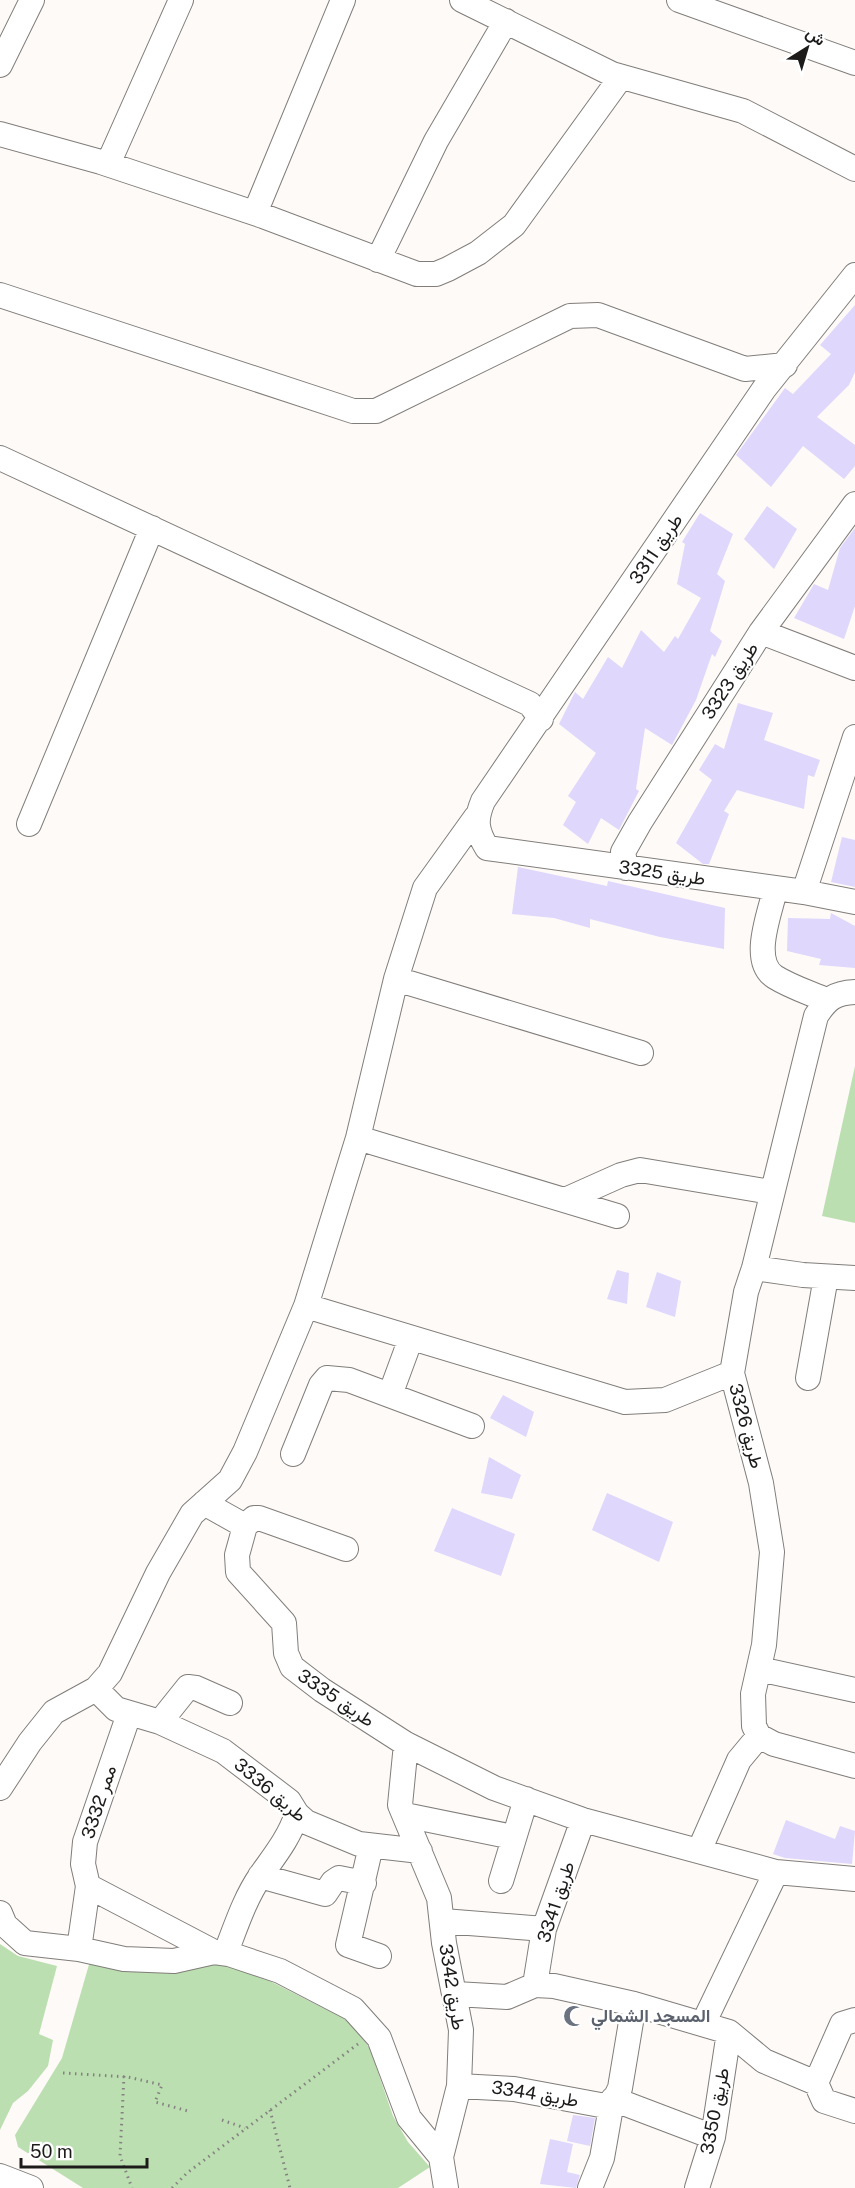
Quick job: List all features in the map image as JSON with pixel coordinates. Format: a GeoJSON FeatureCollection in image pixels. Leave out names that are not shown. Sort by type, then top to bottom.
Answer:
{"type":"FeatureCollection","features":[{"type":"Feature","properties":{"kind":"street"},"geometry":{"type":"LineString","coordinates":[[0,65],[32,0]]}},
{"type":"Feature","properties":{"kind":"street"},"geometry":{"type":"LineString","coordinates":[[108,164],[181,0]]}},
{"type":"Feature","properties":{"kind":"street"},"geometry":{"type":"LineString","coordinates":[[255,213],[343,0]]}},
{"type":"Feature","properties":{"kind":"street"},"geometry":{"type":"LineString","coordinates":[[462,0],[621,77],[743,111],[855,169]]}},
{"type":"Feature","properties":{"kind":"street"},"geometry":{"type":"LineString","coordinates":[[678,0],[855,63]]}},
{"type":"Feature","properties":{"kind":"street"},"geometry":{"type":"LineString","coordinates":[[378,260],[436,141],[506,21]]}},
{"type":"Feature","properties":{"kind":"street"},"geometry":{"type":"LineString","coordinates":[[0,134],[108,164],[255,213],[417,274],[436,274],[478,253],[514,225],[621,77]]}},
{"type":"Feature","properties":{"kind":"street","name":"طريق 3311"},"geometry":{"type":"LineString","coordinates":[[96,1689],[110,1673],[158,1573],[192,1514],[230,1480],[245,1452],[306,1306],[358,1138],[396,979],[425,888],[436,870],[480,832],[483,801],[764,389],[855,275]]}},
{"type":"Feature","properties":{"kind":"street"},"geometry":{"type":"LineString","coordinates":[[0,295],[353,411],[376,411],[570,316],[598,315],[745,369],[785,365]]}},
{"type":"Feature","properties":{"kind":"street"},"geometry":{"type":"LineString","coordinates":[[0,458],[531,704],[541,719]]}},
{"type":"Feature","properties":{"kind":"street","name":"طريق 3323"},"geometry":{"type":"LineString","coordinates":[[626,868],[623,852],[640,822],[761,632],[853,510]]}},
{"type":"Feature","properties":{"kind":"street"},"geometry":{"type":"LineString","coordinates":[[29,824],[152,528]]}},
{"type":"Feature","properties":{"kind":"street"},"geometry":{"type":"LineString","coordinates":[[761,632],[855,668]]}},
{"type":"Feature","properties":{"kind":"street"},"geometry":{"type":"LineString","coordinates":[[804,892],[855,737]]}},
{"type":"Feature","properties":{"kind":"street"},"geometry":{"type":"LineString","coordinates":[[436,870],[460,855],[480,832]]}},
{"type":"Feature","properties":{"kind":"street","name":"طريق 3325"},"geometry":{"type":"LineString","coordinates":[[480,832],[626,868],[804,892],[855,902]]}},
{"type":"Feature","properties":{"kind":"street"},"geometry":{"type":"LineString","coordinates":[[776,890],[763,940],[763,959],[773,976],[826,1000],[839,992],[855,992]]}},
{"type":"Feature","properties":{"kind":"street"},"geometry":{"type":"LineString","coordinates":[[396,979],[641,1053]]}},
{"type":"Feature","properties":{"kind":"street","name":"طريق 3326"},"geometry":{"type":"LineString","coordinates":[[766,1740],[754,1726],[753,1694],[764,1645],[772,1552],[761,1483],[732,1373],[746,1292],[754,1268],[771,1192],[816,1016],[826,1000]]}},
{"type":"Feature","properties":{"kind":"street"},"geometry":{"type":"LineString","coordinates":[[358,1138],[617,1216]]}},
{"type":"Feature","properties":{"kind":"street"},"geometry":{"type":"LineString","coordinates":[[565,1200],[640,1170],[771,1192]]}},
{"type":"Feature","properties":{"kind":"street"},"geometry":{"type":"LineString","coordinates":[[754,1268],[826,1277],[855,1278]]}},
{"type":"Feature","properties":{"kind":"street"},"geometry":{"type":"LineString","coordinates":[[808,1378],[826,1277]]}},
{"type":"Feature","properties":{"kind":"street"},"geometry":{"type":"LineString","coordinates":[[306,1306],[625,1402],[665,1400],[732,1373]]}},
{"type":"Feature","properties":{"kind":"street"},"geometry":{"type":"LineString","coordinates":[[390,1395],[411,1338]]}},
{"type":"Feature","properties":{"kind":"street"},"geometry":{"type":"LineString","coordinates":[[293,1454],[321,1385],[327,1378],[349,1380],[472,1426]]}},
{"type":"Feature","properties":{"kind":"street"},"geometry":{"type":"LineString","coordinates":[[204,1503],[245,1526],[254,1518],[259,1518],[346,1549]]}},
{"type":"Feature","properties":{"kind":"street","name":"طريق 3335"},"geometry":{"type":"LineString","coordinates":[[245,1526],[237,1555],[238,1572],[284,1623],[286,1653],[292,1667],[322,1690],[406,1744],[494,1788],[583,1820],[776,1872],[855,1880]]}},
{"type":"Feature","properties":{"kind":"street"},"geometry":{"type":"LineString","coordinates":[[759,1669],[855,1690]]}},
{"type":"Feature","properties":{"kind":"street"},"geometry":{"type":"LineString","coordinates":[[160,1722],[188,1687],[196,1688],[230,1703]]}},
{"type":"Feature","properties":{"kind":"street"},"geometry":{"type":"LineString","coordinates":[[0,1788],[30,1742],[54,1712],[96,1689]]}},
{"type":"Feature","properties":{"kind":"street","name":"طريق 3336"},"geometry":{"type":"LineString","coordinates":[[96,1689],[108,1704],[129,1714],[160,1722],[223,1751],[289,1801],[297,1814],[306,1822],[346,1840],[371,1846],[420,1851]]}},
{"type":"Feature","properties":{"kind":"street","name":"ممر 3332"},"geometry":{"type":"LineString","coordinates":[[79,1949],[88,1886],[83,1864],[85,1842],[129,1714]]}},
{"type":"Feature","properties":{"kind":"street"},"geometry":{"type":"LineString","coordinates":[[699,1851],[739,1760],[766,1740],[855,1766]]}},
{"type":"Feature","properties":{"kind":"street","name":"طريق 3342"},"geometry":{"type":"LineString","coordinates":[[406,1744],[399,1796],[439,1898],[444,1943],[456,1994],[461,2030],[459,2086],[441,2157]]}},
{"type":"Feature","properties":{"kind":"street"},"geometry":{"type":"LineString","coordinates":[[501,1881],[526,1799]]}},
{"type":"Feature","properties":{"kind":"street"},"geometry":{"type":"LineString","coordinates":[[0,1913],[5,1925],[25,1943],[79,1949],[124,1959],[174,1961],[226,1952],[242,1910],[260,1876],[280,1852],[297,1814]]}},
{"type":"Feature","properties":{"kind":"street"},"geometry":{"type":"LineString","coordinates":[[405,1815],[513,1837]]}},
{"type":"Feature","properties":{"kind":"street","name":"طريق 3341"},"geometry":{"type":"LineString","coordinates":[[535,1985],[544,1929],[583,1820]]}},
{"type":"Feature","properties":{"kind":"street"},"geometry":{"type":"LineString","coordinates":[[371,1846],[348,1946],[378,1956]]}},
{"type":"Feature","properties":{"kind":"street"},"geometry":{"type":"LineString","coordinates":[[703,2024],[776,1872]]}},
{"type":"Feature","properties":{"kind":"street"},"geometry":{"type":"LineString","coordinates":[[260,1876],[326,1894],[333,1882],[339,1878],[364,1883]]}},
{"type":"Feature","properties":{"kind":"street"},"geometry":{"type":"LineString","coordinates":[[88,1886],[189,1940],[280,1971],[353,2009],[380,2038],[409,2118],[441,2157],[446,2188]]}},
{"type":"Feature","properties":{"kind":"street","name":"طريق 3342"},"geometry":{"type":"LineString","coordinates":[[443,1922],[544,1929]]}},
{"type":"Feature","properties":{"kind":"street"},"geometry":{"type":"LineString","coordinates":[[456,1994],[507,1997],[535,1985],[554,1986],[634,2004],[703,2024],[729,2032],[764,2061],[816,2083],[824,2101],[855,2111]]}},
{"type":"Feature","properties":{"kind":"street"},"geometry":{"type":"LineString","coordinates":[[590,2188],[602,2158],[612,2103],[620,2088],[634,2004]]}},
{"type":"Feature","properties":{"kind":"street"},"geometry":{"type":"LineString","coordinates":[[816,2083],[842,2024],[854,2019]]}},
{"type":"Feature","properties":{"kind":"street","name":"طريق 3350"},"geometry":{"type":"LineString","coordinates":[[697,2188],[713,2137],[729,2032]]}},
{"type":"Feature","properties":{"kind":"street","name":"طريق 3344"},"geometry":{"type":"LineString","coordinates":[[459,2086],[514,2089],[612,2103],[713,2137]]}},
{"type":"Feature","properties":{"kind":"street"},"geometry":{"type":"LineString","coordinates":[[2,2176],[31,2188]]}},
{"type":"Feature","properties":{"kind":"path"},"geometry":{"type":"LineString","coordinates":[[172,2188],[187,2173],[374,2032]]}},
{"type":"Feature","properties":{"kind":"path"},"geometry":{"type":"LineString","coordinates":[[63,2073],[124,2076],[162,2085],[155,2102],[188,2111]]}},
{"type":"Feature","properties":{"kind":"path"},"geometry":{"type":"LineString","coordinates":[[124,2076],[120,2156],[132,2188]]}},
{"type":"Feature","properties":{"kind":"path"},"geometry":{"type":"LineString","coordinates":[[270,2110],[290,2188]]}},
{"type":"Feature","properties":{"kind":"path"},"geometry":{"type":"LineString","coordinates":[[222,2120],[246,2128]]}},
{"type":"Feature","properties":{"kind":"green space"},"geometry":{"type":"Polygon","coordinates":[[[855,1066],[855,1223],[822,1216],[855,1066]]]}},
{"type":"Feature","properties":{"kind":"green space"},"geometry":{"type":"Polygon","coordinates":[[[0,1944],[18,1956],[57,1966],[39,2034],[53,2040],[48,2066],[28,2091],[13,2103],[0,2130],[0,1944]]]}},
{"type":"Feature","properties":{"kind":"green space"},"geometry":{"type":"Polygon","coordinates":[[[90,1961],[172,1969],[234,1963],[353,2023],[370,2049],[393,2116],[408,2142],[430,2167],[398,2188],[83,2188],[18,2147],[15,2135],[62,2058],[90,1961]]]}},
{"type":"Feature","properties":{"kind":"building"},"geometry":{"type":"Polygon","coordinates":[[[855,305],[855,372],[849,385],[817,417],[855,445],[855,466],[844,479],[803,446],[771,487],[736,455],[785,388],[793,394],[831,354],[820,345],[855,305]]]}},
{"type":"Feature","properties":{"kind":"building"},"geometry":{"type":"Polygon","coordinates":[[[767,506],[797,529],[774,569],[744,539],[767,506]]]}},
{"type":"Feature","properties":{"kind":"building"},"geometry":{"type":"Polygon","coordinates":[[[700,513],[733,534],[717,574],[725,581],[710,631],[722,641],[715,657],[712,654],[696,700],[672,745],[645,728],[636,789],[639,791],[619,830],[601,818],[588,844],[563,825],[576,802],[568,796],[596,753],[559,724],[575,692],[583,699],[608,657],[622,668],[641,630],[664,652],[675,636],[678,639],[701,598],[677,584],[685,544],[682,542],[700,513]]]}},
{"type":"Feature","properties":{"kind":"building"},"geometry":{"type":"Polygon","coordinates":[[[855,528],[855,606],[844,639],[794,618],[814,584],[828,590],[840,548],[855,528]]]}},
{"type":"Feature","properties":{"kind":"building"},"geometry":{"type":"Polygon","coordinates":[[[738,703],[773,713],[764,740],[820,760],[814,777],[808,775],[804,809],[737,790],[724,811],[729,814],[709,864],[703,864],[676,843],[712,780],[699,770],[715,744],[724,749],[738,703]]]}},
{"type":"Feature","properties":{"kind":"building"},"geometry":{"type":"Polygon","coordinates":[[[842,837],[855,840],[855,887],[831,882],[842,837]]]}},
{"type":"Feature","properties":{"kind":"building"},"geometry":{"type":"Polygon","coordinates":[[[518,867],[607,886],[608,881],[725,908],[724,949],[660,937],[590,919],[590,928],[554,918],[512,914],[518,867]]]}},
{"type":"Feature","properties":{"kind":"building"},"geometry":{"type":"Polygon","coordinates":[[[831,913],[855,926],[855,968],[819,965],[821,959],[787,951],[788,918],[830,919],[831,913]]]}},
{"type":"Feature","properties":{"kind":"building"},"geometry":{"type":"Polygon","coordinates":[[[617,1270],[629,1273],[627,1304],[607,1299],[617,1270]]]}},
{"type":"Feature","properties":{"kind":"building"},"geometry":{"type":"Polygon","coordinates":[[[657,1272],[681,1281],[675,1317],[646,1307],[657,1272]]]}},
{"type":"Feature","properties":{"kind":"building"},"geometry":{"type":"Polygon","coordinates":[[[503,1395],[534,1412],[526,1437],[490,1418],[503,1395]]]}},
{"type":"Feature","properties":{"kind":"building"},"geometry":{"type":"Polygon","coordinates":[[[489,1457],[521,1475],[512,1499],[481,1493],[489,1457]]]}},
{"type":"Feature","properties":{"kind":"building"},"geometry":{"type":"Polygon","coordinates":[[[607,1493],[673,1522],[659,1562],[592,1530],[607,1493]]]}},
{"type":"Feature","properties":{"kind":"building"},"geometry":{"type":"Polygon","coordinates":[[[452,1508],[515,1534],[501,1576],[434,1551],[452,1508]]]}},
{"type":"Feature","properties":{"kind":"building"},"geometry":{"type":"Polygon","coordinates":[[[786,1820],[835,1839],[840,1826],[855,1831],[852,1864],[785,1858],[773,1854],[786,1820]]]}},
{"type":"Feature","properties":{"kind":"building"},"geometry":{"type":"Polygon","coordinates":[[[573,2115],[595,2118],[590,2146],[567,2141],[573,2115]]]}},
{"type":"Feature","properties":{"kind":"building"},"geometry":{"type":"Polygon","coordinates":[[[550,2139],[573,2144],[567,2172],[580,2175],[576,2188],[540,2184],[550,2139]]]}},
{"type":"Feature","properties":{"kind":"place","name":"المسجد الشمالي"},"geometry":{"type":"Point","coordinates":[574,2016]}}]}
